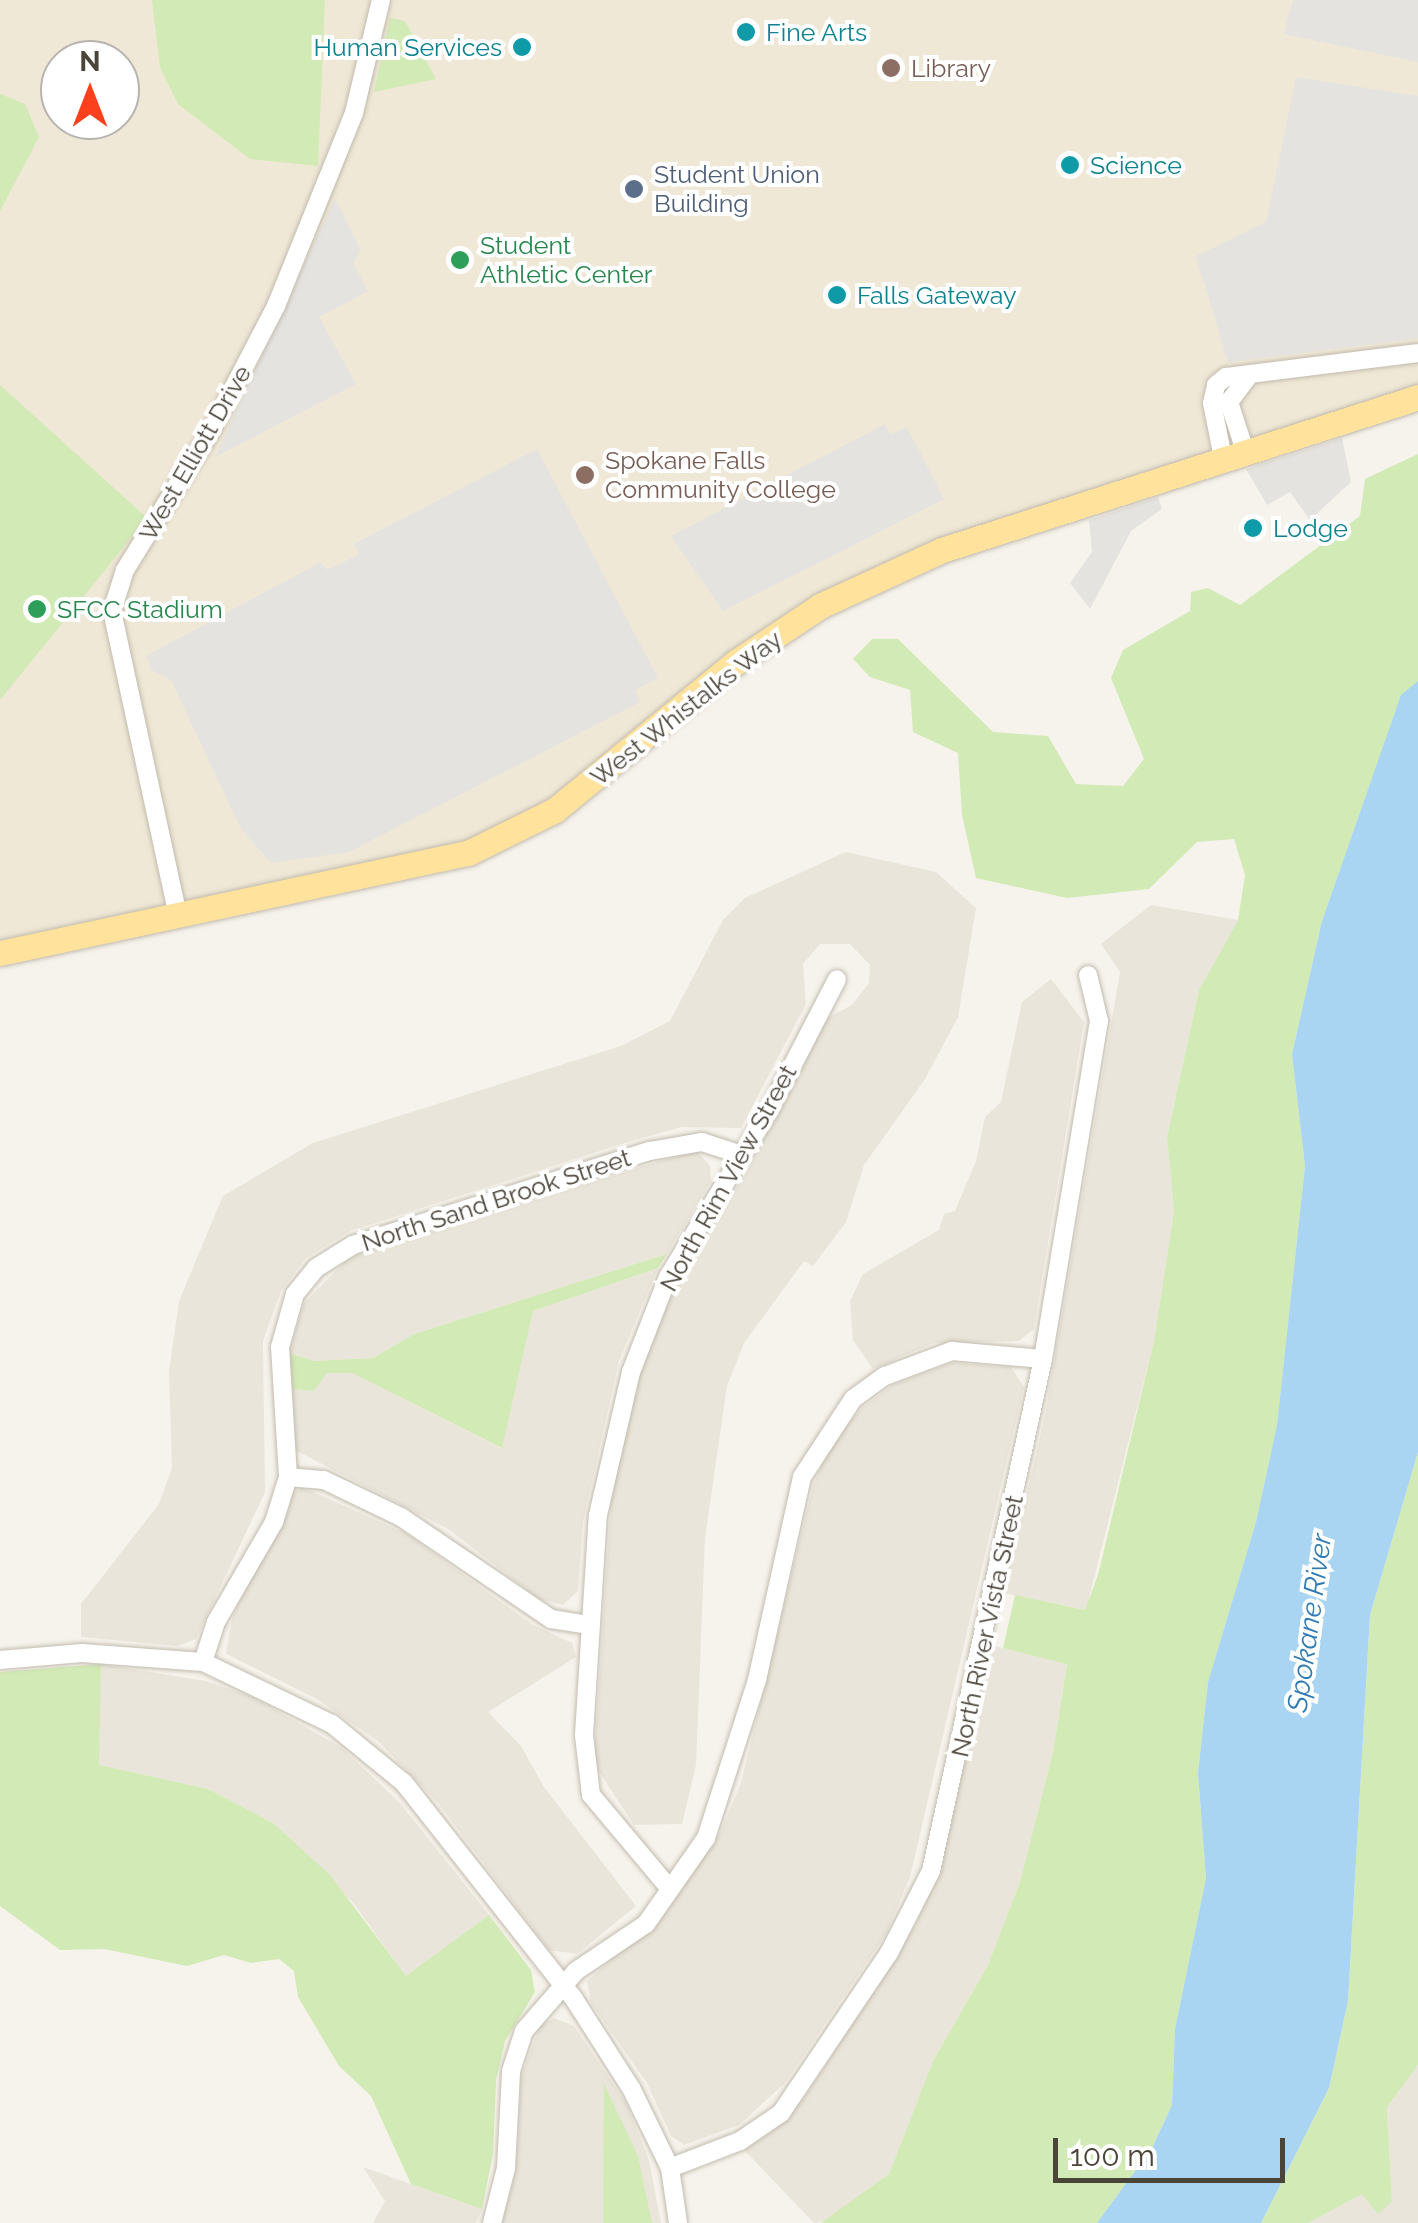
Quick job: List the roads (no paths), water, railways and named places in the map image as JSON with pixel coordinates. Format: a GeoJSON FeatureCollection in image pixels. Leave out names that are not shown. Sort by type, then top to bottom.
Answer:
{"type":"FeatureCollection","features":[{"type":"Feature","properties":{"kind":"main road","name":"West Whistalks Way"},"geometry":{"type":"LineString","coordinates":[[0,952],[468,852],[554,810],[736,662],[820,606],[942,550],[1418,398]]}},
{"type":"Feature","properties":{"kind":"street","name":"West Elliott Drive"},"geometry":{"type":"LineString","coordinates":[[178,916],[112,611],[125,570],[211,431],[276,306],[354,113],[381,0]]}},
{"type":"Feature","properties":{"kind":"street"},"geometry":{"type":"LineString","coordinates":[[1234,454],[1213,423],[1216,385],[1250,374],[1418,353]]}},
{"type":"Feature","properties":{"kind":"street","name":"North River Vista Street"},"geometry":{"type":"LineString","coordinates":[[670,2168],[740,2140],[781,2112],[890,1953],[931,1871],[1043,1359],[1100,1021],[1088,976]]}},
{"type":"Feature","properties":{"kind":"street","name":"North Rim View Street"},"geometry":{"type":"LineString","coordinates":[[670,1888],[590,1796],[584,1736],[598,1515],[631,1372],[668,1277],[742,1155],[836,978]]}},
{"type":"Feature","properties":{"kind":"street","name":"North Sand Brook Street"},"geometry":{"type":"LineString","coordinates":[[203,1662],[216,1622],[274,1522],[288,1477],[282,1334],[295,1294],[316,1268],[353,1245],[650,1151],[702,1142],[742,1155]]}},
{"type":"Feature","properties":{"kind":"street"},"geometry":{"type":"LineString","coordinates":[[492,2223],[506,2168],[515,2052],[537,2013],[564,1984],[646,1924],[706,1838],[728,1782],[802,1477],[853,1399],[885,1376],[952,1351],[1043,1359]]}},
{"type":"Feature","properties":{"kind":"street"},"geometry":{"type":"LineString","coordinates":[[288,1477],[324,1480],[401,1517],[551,1619],[590,1625]]}},
{"type":"Feature","properties":{"kind":"street"},"geometry":{"type":"LineString","coordinates":[[0,1660],[82,1653],[203,1662],[332,1724],[404,1782],[564,1984],[631,2088],[670,2168],[678,2223]]}},
{"type":"Feature","properties":{"kind":"water","name":"Spokane River"},"geometry":{"type":"Polygon","coordinates":[[[1418,681],[1418,1452],[1370,1615],[1348,2001],[1329,2088],[1261,2223],[1097,2223],[1152,2148],[1172,2105],[1175,2029],[1206,1878],[1198,1773],[1208,1682],[1256,1522],[1277,1425],[1305,1166],[1292,1054],[1322,921],[1401,695],[1418,681]]]}},
{"type":"Feature","properties":{"kind":"place","name":"Fine Arts"},"geometry":{"type":"Point","coordinates":[746,32]}},
{"type":"Feature","properties":{"kind":"place","name":"Human Services"},"geometry":{"type":"Point","coordinates":[522,47]}},
{"type":"Feature","properties":{"kind":"place","name":"Library"},"geometry":{"type":"Point","coordinates":[891,68]}},
{"type":"Feature","properties":{"kind":"place","name":"Science"},"geometry":{"type":"Point","coordinates":[1070,165]}},
{"type":"Feature","properties":{"kind":"place","name":"Student Union Building"},"geometry":{"type":"Point","coordinates":[634,189]}},
{"type":"Feature","properties":{"kind":"place","name":"Student Athletic Center"},"geometry":{"type":"Point","coordinates":[460,260]}},
{"type":"Feature","properties":{"kind":"place","name":"Falls Gateway"},"geometry":{"type":"Point","coordinates":[837,295]}},
{"type":"Feature","properties":{"kind":"place","name":"Spokane Falls Community College"},"geometry":{"type":"Point","coordinates":[585,475]}},
{"type":"Feature","properties":{"kind":"place","name":"Lodge"},"geometry":{"type":"Point","coordinates":[1253,528]}},
{"type":"Feature","properties":{"kind":"place","name":"SFCC Stadium"},"geometry":{"type":"Point","coordinates":[37,609]}}]}
